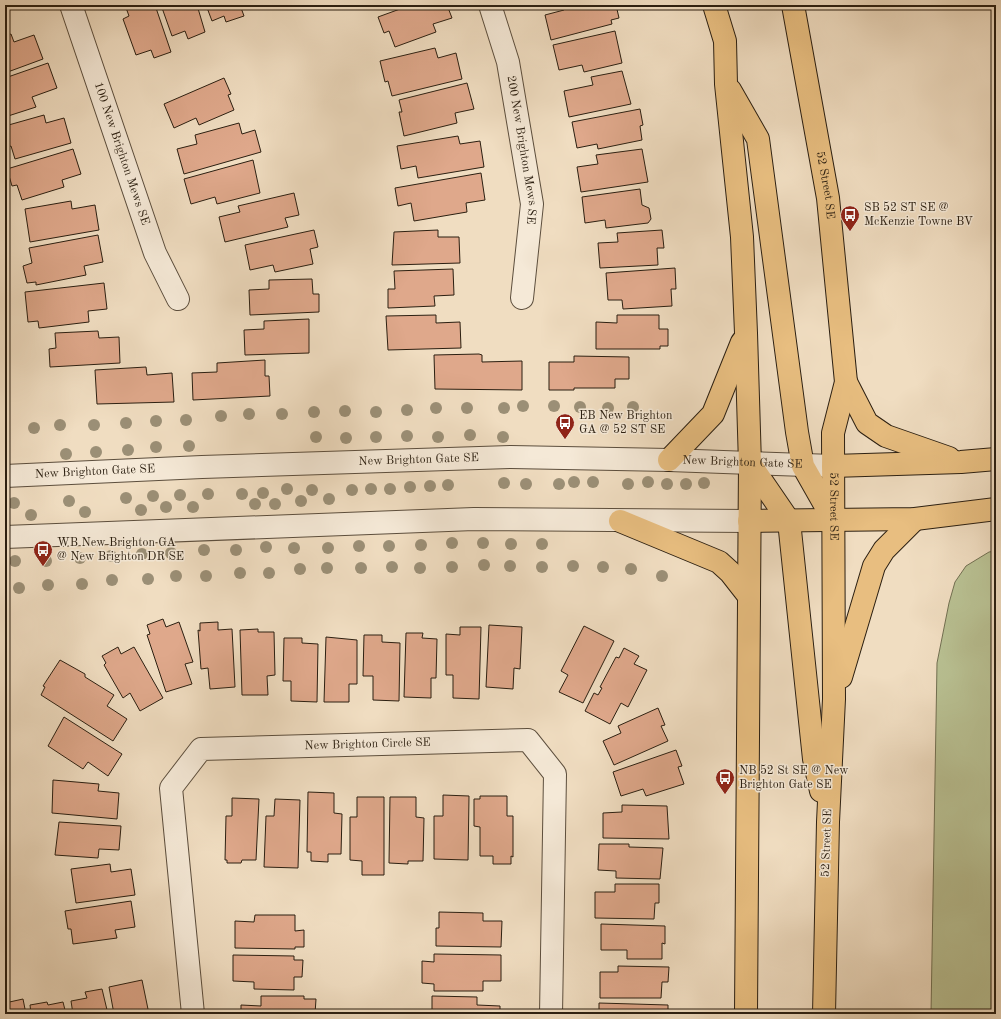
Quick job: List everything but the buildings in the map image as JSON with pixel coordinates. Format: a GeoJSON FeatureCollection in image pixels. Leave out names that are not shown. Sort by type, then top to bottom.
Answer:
{"type":"FeatureCollection","features":[{"type":"Feature","properties":{"kind":"main road"},"geometry":{"type":"LineString","coordinates":[[714,5],[725,41],[726,84],[742,237],[746,333],[750,464],[746,1014]]}},
{"type":"Feature","properties":{"kind":"main road","name":"52 Street SE"},"geometry":{"type":"LineString","coordinates":[[793,5],[828,198],[846,382],[833,433],[834,699],[828,822],[824,1014]]}},
{"type":"Feature","properties":{"kind":"main road"},"geometry":{"type":"LineString","coordinates":[[726,84],[758,139],[797,432],[803,466],[834,521]]}},
{"type":"Feature","properties":{"kind":"main road"},"geometry":{"type":"LineString","coordinates":[[669,460],[713,414],[746,333]]}},
{"type":"Feature","properties":{"kind":"main road"},"geometry":{"type":"LineString","coordinates":[[846,382],[867,423],[886,436],[961,462]]}},
{"type":"Feature","properties":{"kind":"main road"},"geometry":{"type":"LineString","coordinates":[[833,466],[961,462],[996,459]]}},
{"type":"Feature","properties":{"kind":"main road"},"geometry":{"type":"LineString","coordinates":[[750,464],[789,521],[814,759],[828,822]]}},
{"type":"Feature","properties":{"kind":"main road"},"geometry":{"type":"LineString","coordinates":[[749,521],[915,519],[996,508]]}},
{"type":"Feature","properties":{"kind":"main road"},"geometry":{"type":"LineString","coordinates":[[834,699],[874,566],[884,550],[915,519]]}},
{"type":"Feature","properties":{"kind":"main road"},"geometry":{"type":"LineString","coordinates":[[620,521],[719,562],[730,572],[748,595]]}},
{"type":"Feature","properties":{"kind":"street","name":"100 New Brighton Mews SE"},"geometry":{"type":"LineString","coordinates":[[70,5],[155,253],[178,299]]}},
{"type":"Feature","properties":{"kind":"street","name":"200 New Brighton Mews SE"},"geometry":{"type":"LineString","coordinates":[[490,5],[508,62],[532,204],[522,298]]}},
{"type":"Feature","properties":{"kind":"street","name":"New Brighton Gate SE"},"geometry":{"type":"LineString","coordinates":[[5,476],[202,467],[511,457],[669,460],[833,466]]}},
{"type":"Feature","properties":{"kind":"street"},"geometry":{"type":"LineString","coordinates":[[5,537],[474,519],[749,521]]}},
{"type":"Feature","properties":{"kind":"street","name":"New Brighton Circle SE"},"geometry":{"type":"LineString","coordinates":[[193,1014],[171,788],[201,749],[528,740],[555,774],[551,1014]]}},
{"type":"Feature","properties":{"kind":"green space"},"geometry":{"type":"Polygon","coordinates":[[[996,551],[996,1014],[931,1014],[937,663],[949,603],[955,582],[966,566],[989,552],[996,551]]]}},
{"type":"Feature","properties":{"kind":"place","name":"SB 52 ST SE @ McKenzie Towne BV"},"geometry":{"type":"Point","coordinates":[850,232]}},
{"type":"Feature","properties":{"kind":"place","name":"EB New Brighton GA @ 52 ST SE"},"geometry":{"type":"Point","coordinates":[565,440]}},
{"type":"Feature","properties":{"kind":"place","name":"WB New Brighton GA @ New Brighton DR SE"},"geometry":{"type":"Point","coordinates":[43,567]}},
{"type":"Feature","properties":{"kind":"place","name":"NB 52 St SE @ New Brighton Gate SE"},"geometry":{"type":"Point","coordinates":[725,795]}}]}
